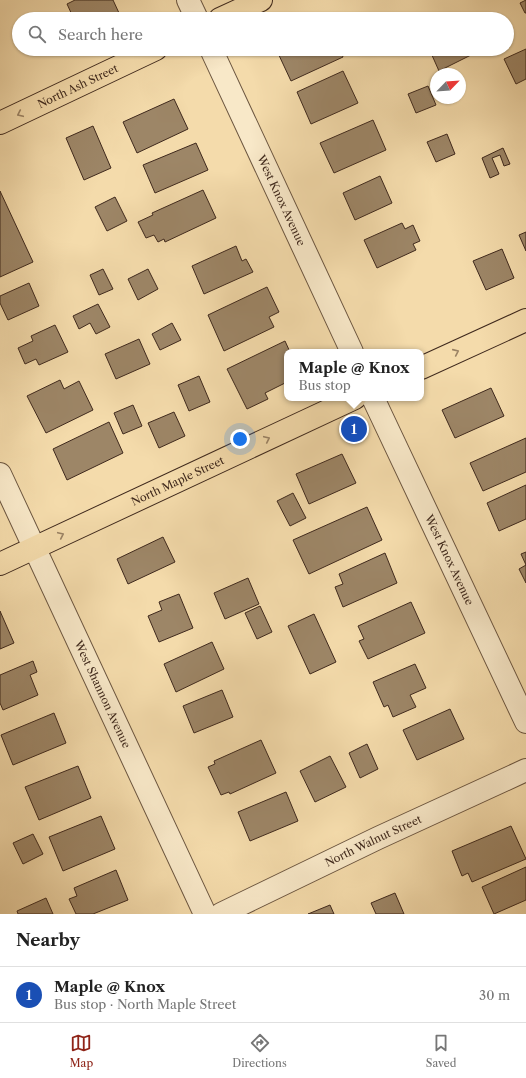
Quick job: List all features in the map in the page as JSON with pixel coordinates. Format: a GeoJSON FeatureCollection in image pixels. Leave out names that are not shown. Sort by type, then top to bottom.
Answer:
{"type":"FeatureCollection","features":[{"type":"Feature","properties":{"kind":"main road"},"geometry":{"type":"LineString","coordinates":[[235,12],[262,0]]}},
{"type":"Feature","properties":{"kind":"main road","name":"North Ash Street"},"geometry":{"type":"LineString","coordinates":[[0,123],[141,56]]}},
{"type":"Feature","properties":{"kind":"main road"},"geometry":{"type":"LineString","coordinates":[[424,367],[526,320]]}},
{"type":"Feature","properties":{"kind":"main road","name":"North Maple Street"},"geometry":{"type":"LineString","coordinates":[[0,564],[349,401]]}},
{"type":"Feature","properties":{"kind":"street"},"geometry":{"type":"LineString","coordinates":[[188,0],[194,12]]}},
{"type":"Feature","properties":{"kind":"street","name":"West Knox Avenue"},"geometry":{"type":"LineString","coordinates":[[214,56],[351,349]]}},
{"type":"Feature","properties":{"kind":"street","name":"West Knox Avenue"},"geometry":{"type":"LineString","coordinates":[[374,401],[526,722]]}},
{"type":"Feature","properties":{"kind":"street","name":"West Shannon Avenue"},"geometry":{"type":"LineString","coordinates":[[0,474],[205,914]]}},
{"type":"Feature","properties":{"kind":"street","name":"North Walnut Street"},"geometry":{"type":"LineString","coordinates":[[221,914],[378,838],[526,770]]}},
{"type":"Feature","properties":{"kind":"building"},"geometry":{"type":"Polygon","coordinates":[[[75,0],[113,0],[119,12],[71,12],[67,4],[75,0]]]}},
{"type":"Feature","properties":{"kind":"building"},"geometry":{"type":"Polygon","coordinates":[[[526,0],[526,13],[525,13],[520,3],[526,0]]]}},
{"type":"Feature","properties":{"kind":"building"},"geometry":{"type":"Polygon","coordinates":[[[526,49],[526,79],[516,84],[504,59],[514,56],[514,54],[526,49]]]}},
{"type":"Feature","properties":{"kind":"building"},"geometry":{"type":"Polygon","coordinates":[[[279,56],[343,56],[343,57],[291,81],[279,56]]]}},
{"type":"Feature","properties":{"kind":"building"},"geometry":{"type":"Polygon","coordinates":[[[432,56],[469,56],[445,68],[438,68],[432,56]]]}},
{"type":"Feature","properties":{"kind":"building"},"geometry":{"type":"Polygon","coordinates":[[[343,71],[358,103],[311,124],[297,92],[343,71]]]}},
{"type":"Feature","properties":{"kind":"building"},"geometry":{"type":"Polygon","coordinates":[[[428,86],[430,91],[430,104],[436,105],[416,113],[408,94],[428,86]]]}},
{"type":"Feature","properties":{"kind":"building"},"geometry":{"type":"Polygon","coordinates":[[[174,99],[188,129],[137,153],[123,122],[174,99]]]}},
{"type":"Feature","properties":{"kind":"building"},"geometry":{"type":"Polygon","coordinates":[[[373,120],[386,150],[334,173],[320,143],[373,120]]]}},
{"type":"Feature","properties":{"kind":"building"},"geometry":{"type":"Polygon","coordinates":[[[93,126],[111,168],[84,180],[66,138],[93,126]]]}},
{"type":"Feature","properties":{"kind":"building"},"geometry":{"type":"Polygon","coordinates":[[[447,134],[455,154],[436,162],[427,142],[447,134]]]}},
{"type":"Feature","properties":{"kind":"building"},"geometry":{"type":"Polygon","coordinates":[[[196,143],[208,170],[155,193],[143,165],[196,143]]]}},
{"type":"Feature","properties":{"kind":"building"},"geometry":{"type":"Polygon","coordinates":[[[503,148],[510,164],[504,166],[500,155],[492,158],[499,174],[490,178],[482,158],[503,148]]]}},
{"type":"Feature","properties":{"kind":"building"},"geometry":{"type":"Polygon","coordinates":[[[380,176],[392,203],[355,220],[343,193],[380,176]]]}},
{"type":"Feature","properties":{"kind":"building"},"geometry":{"type":"Polygon","coordinates":[[[203,190],[216,218],[165,242],[164,239],[158,242],[154,235],[146,238],[138,222],[153,215],[152,213],[203,190]]]}},
{"type":"Feature","properties":{"kind":"building"},"geometry":{"type":"Polygon","coordinates":[[[0,191],[33,262],[0,277],[0,191]]]}},
{"type":"Feature","properties":{"kind":"building"},"geometry":{"type":"Polygon","coordinates":[[[115,197],[127,221],[107,231],[95,207],[115,197]]]}},
{"type":"Feature","properties":{"kind":"building"},"geometry":{"type":"Polygon","coordinates":[[[402,223],[405,229],[413,225],[420,241],[413,244],[416,250],[377,268],[364,240],[402,223]]]}},
{"type":"Feature","properties":{"kind":"building"},"geometry":{"type":"Polygon","coordinates":[[[526,232],[526,251],[519,235],[526,232]]]}},
{"type":"Feature","properties":{"kind":"building"},"geometry":{"type":"Polygon","coordinates":[[[236,246],[242,261],[246,259],[253,272],[204,294],[192,266],[236,246]]]}},
{"type":"Feature","properties":{"kind":"building"},"geometry":{"type":"Polygon","coordinates":[[[502,249],[514,278],[486,290],[473,261],[502,249]]]}},
{"type":"Feature","properties":{"kind":"building"},"geometry":{"type":"Polygon","coordinates":[[[103,269],[113,289],[99,295],[90,275],[103,269]]]}},
{"type":"Feature","properties":{"kind":"building"},"geometry":{"type":"Polygon","coordinates":[[[148,269],[158,289],[138,300],[128,279],[148,269]]]}},
{"type":"Feature","properties":{"kind":"building"},"geometry":{"type":"Polygon","coordinates":[[[29,283],[39,306],[8,320],[0,303],[0,296],[29,283]]]}},
{"type":"Feature","properties":{"kind":"building"},"geometry":{"type":"Polygon","coordinates":[[[267,287],[279,312],[269,317],[274,327],[224,351],[208,315],[267,287]]]}},
{"type":"Feature","properties":{"kind":"building"},"geometry":{"type":"Polygon","coordinates":[[[98,304],[110,327],[96,334],[90,323],[79,329],[73,316],[98,304]]]}},
{"type":"Feature","properties":{"kind":"building"},"geometry":{"type":"Polygon","coordinates":[[[172,323],[181,340],[160,350],[152,334],[172,323]]]}},
{"type":"Feature","properties":{"kind":"building"},"geometry":{"type":"Polygon","coordinates":[[[55,325],[68,352],[39,365],[36,359],[25,364],[18,348],[33,341],[31,336],[55,325]]]}},
{"type":"Feature","properties":{"kind":"building"},"geometry":{"type":"Polygon","coordinates":[[[139,339],[150,364],[116,379],[105,354],[139,339]]]}},
{"type":"Feature","properties":{"kind":"building"},"geometry":{"type":"Polygon","coordinates":[[[285,341],[289,349],[284,349],[284,384],[265,393],[268,399],[247,409],[227,369],[285,341]]]}},
{"type":"Feature","properties":{"kind":"building"},"geometry":{"type":"Polygon","coordinates":[[[199,376],[210,402],[189,411],[178,385],[199,376]]]}},
{"type":"Feature","properties":{"kind":"building"},"geometry":{"type":"Polygon","coordinates":[[[60,380],[64,389],[79,381],[93,410],[46,433],[27,396],[60,380]]]}},
{"type":"Feature","properties":{"kind":"building"},"geometry":{"type":"Polygon","coordinates":[[[491,388],[504,416],[455,438],[442,410],[491,388]]]}},
{"type":"Feature","properties":{"kind":"building"},"geometry":{"type":"Polygon","coordinates":[[[133,405],[142,426],[123,434],[114,413],[133,405]]]}},
{"type":"Feature","properties":{"kind":"building"},"geometry":{"type":"Polygon","coordinates":[[[174,412],[185,436],[159,448],[148,423],[174,412]]]}},
{"type":"Feature","properties":{"kind":"building"},"geometry":{"type":"Polygon","coordinates":[[[109,422],[123,453],[67,480],[53,449],[109,422]]]}},
{"type":"Feature","properties":{"kind":"building"},"geometry":{"type":"Polygon","coordinates":[[[526,438],[526,472],[483,491],[470,463],[526,438]]]}},
{"type":"Feature","properties":{"kind":"building"},"geometry":{"type":"Polygon","coordinates":[[[342,454],[356,483],[309,504],[296,474],[342,454]]]}},
{"type":"Feature","properties":{"kind":"building"},"geometry":{"type":"Polygon","coordinates":[[[526,485],[526,519],[499,531],[487,503],[526,485]]]}},
{"type":"Feature","properties":{"kind":"building"},"geometry":{"type":"Polygon","coordinates":[[[293,493],[306,518],[290,526],[277,501],[293,493]]]}},
{"type":"Feature","properties":{"kind":"building"},"geometry":{"type":"Polygon","coordinates":[[[367,507],[382,540],[309,574],[293,540],[367,507]]]}},
{"type":"Feature","properties":{"kind":"building"},"geometry":{"type":"Polygon","coordinates":[[[163,537],[175,562],[128,584],[117,559],[163,537]]]}},
{"type":"Feature","properties":{"kind":"building"},"geometry":{"type":"Polygon","coordinates":[[[526,552],[526,565],[521,554],[526,552]]]}},
{"type":"Feature","properties":{"kind":"building"},"geometry":{"type":"Polygon","coordinates":[[[385,553],[397,583],[343,607],[335,587],[343,584],[339,574],[385,553]]]}},
{"type":"Feature","properties":{"kind":"building"},"geometry":{"type":"Polygon","coordinates":[[[526,565],[526,583],[519,569],[526,565]]]}},
{"type":"Feature","properties":{"kind":"building"},"geometry":{"type":"Polygon","coordinates":[[[248,578],[259,604],[225,619],[214,593],[248,578]]]}},
{"type":"Feature","properties":{"kind":"building"},"geometry":{"type":"Polygon","coordinates":[[[179,594],[193,628],[159,642],[148,616],[162,610],[159,602],[179,594]]]}},
{"type":"Feature","properties":{"kind":"building"},"geometry":{"type":"Polygon","coordinates":[[[411,602],[425,633],[368,659],[359,641],[364,639],[358,626],[411,602]]]}},
{"type":"Feature","properties":{"kind":"building"},"geometry":{"type":"Polygon","coordinates":[[[260,606],[272,632],[257,639],[245,613],[260,606]]]}},
{"type":"Feature","properties":{"kind":"building"},"geometry":{"type":"Polygon","coordinates":[[[0,611],[14,643],[0,649],[0,611]]]}},
{"type":"Feature","properties":{"kind":"building"},"geometry":{"type":"Polygon","coordinates":[[[314,614],[336,662],[310,674],[288,626],[314,614]]]}},
{"type":"Feature","properties":{"kind":"building"},"geometry":{"type":"Polygon","coordinates":[[[212,642],[224,669],[176,692],[164,664],[212,642]]]}},
{"type":"Feature","properties":{"kind":"building"},"geometry":{"type":"Polygon","coordinates":[[[33,661],[37,672],[30,675],[38,695],[3,710],[0,703],[0,675],[33,661]]]}},
{"type":"Feature","properties":{"kind":"building"},"geometry":{"type":"Polygon","coordinates":[[[415,664],[426,688],[410,695],[416,707],[393,717],[388,705],[384,707],[373,682],[415,664]]]}},
{"type":"Feature","properties":{"kind":"building"},"geometry":{"type":"Polygon","coordinates":[[[222,690],[233,717],[194,733],[183,706],[222,690]]]}},
{"type":"Feature","properties":{"kind":"building"},"geometry":{"type":"Polygon","coordinates":[[[450,709],[464,739],[417,760],[403,730],[450,709]]]}},
{"type":"Feature","properties":{"kind":"building"},"geometry":{"type":"Polygon","coordinates":[[[54,713],[66,743],[13,765],[1,735],[54,713]]]}},
{"type":"Feature","properties":{"kind":"building"},"geometry":{"type":"Polygon","coordinates":[[[261,740],[276,773],[230,794],[229,792],[221,795],[208,767],[215,764],[214,761],[261,740]]]}},
{"type":"Feature","properties":{"kind":"building"},"geometry":{"type":"Polygon","coordinates":[[[367,744],[378,769],[360,778],[349,753],[367,744]]]}},
{"type":"Feature","properties":{"kind":"building"},"geometry":{"type":"Polygon","coordinates":[[[330,756],[346,787],[315,802],[300,771],[330,756]]]}},
{"type":"Feature","properties":{"kind":"building"},"geometry":{"type":"Polygon","coordinates":[[[78,766],[91,798],[39,820],[25,787],[78,766]]]}},
{"type":"Feature","properties":{"kind":"building"},"geometry":{"type":"Polygon","coordinates":[[[286,792],[298,821],[250,841],[238,812],[286,792]]]}},
{"type":"Feature","properties":{"kind":"building"},"geometry":{"type":"Polygon","coordinates":[[[101,816],[115,849],[63,871],[49,837],[101,816]]]}},
{"type":"Feature","properties":{"kind":"building"},"geometry":{"type":"Polygon","coordinates":[[[511,826],[526,859],[472,882],[468,873],[462,876],[452,851],[511,826]]]}},
{"type":"Feature","properties":{"kind":"building"},"geometry":{"type":"Polygon","coordinates":[[[33,834],[43,854],[23,864],[13,843],[33,834]]]}},
{"type":"Feature","properties":{"kind":"building"},"geometry":{"type":"Polygon","coordinates":[[[526,867],[526,900],[494,914],[482,887],[526,867]]]}},
{"type":"Feature","properties":{"kind":"building"},"geometry":{"type":"Polygon","coordinates":[[[116,870],[128,900],[93,914],[76,914],[69,899],[77,896],[74,888],[116,870]]]}},
{"type":"Feature","properties":{"kind":"building"},"geometry":{"type":"Polygon","coordinates":[[[395,893],[404,914],[376,914],[371,903],[395,893]]]}},
{"type":"Feature","properties":{"kind":"building"},"geometry":{"type":"Polygon","coordinates":[[[46,898],[53,914],[18,914],[17,911],[46,898]]]}},
{"type":"Feature","properties":{"kind":"building"},"geometry":{"type":"Polygon","coordinates":[[[330,905],[334,914],[308,914],[330,905]]]}},
{"type":"Feature","properties":{"kind":"place","name":"Maple @ Knox"},"geometry":{"type":"Point","coordinates":[354,429]}}]}
